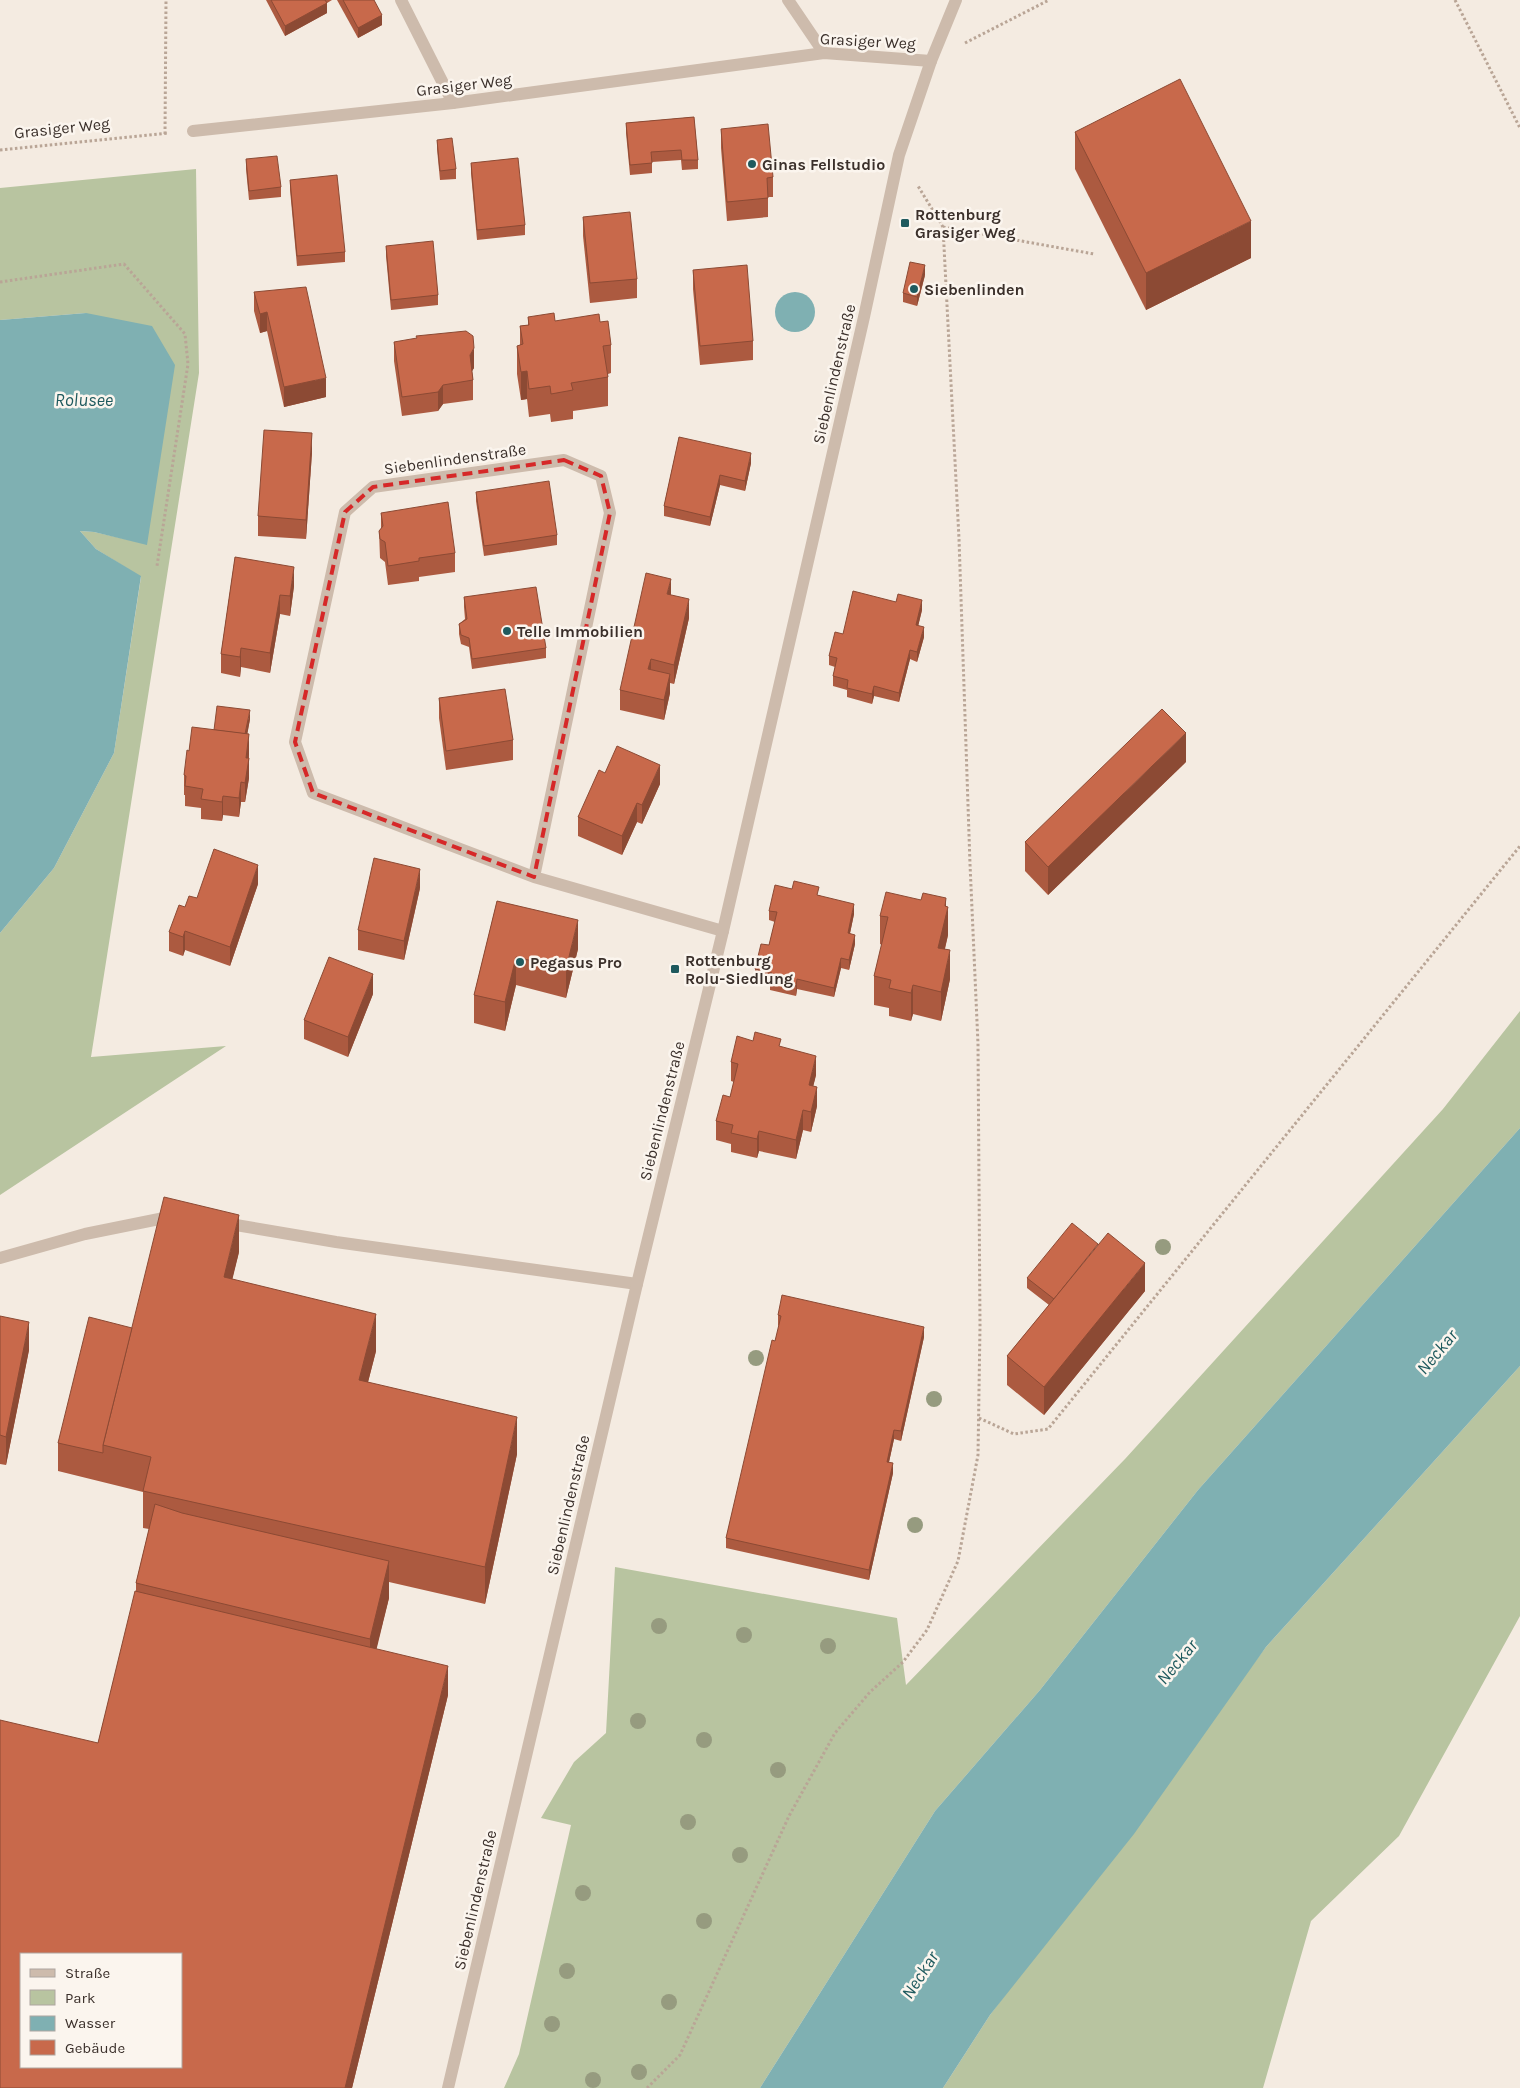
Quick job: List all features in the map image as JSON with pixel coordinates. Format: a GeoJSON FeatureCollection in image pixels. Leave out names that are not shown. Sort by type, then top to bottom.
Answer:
{"type":"FeatureCollection","features":[{"type":"Feature","properties":{"kind":"street"},"geometry":{"type":"LineString","coordinates":[[401,0],[453,103]]}},
{"type":"Feature","properties":{"kind":"street"},"geometry":{"type":"LineString","coordinates":[[788,0],[824,53]]}},
{"type":"Feature","properties":{"kind":"street","name":"Siebenlindenstraße"},"geometry":{"type":"LineString","coordinates":[[448,2088],[637,1284],[723,931],[864,317],[899,156],[931,61],[956,0]]}},
{"type":"Feature","properties":{"kind":"street","name":"Grasiger Weg"},"geometry":{"type":"LineString","coordinates":[[193,131],[453,103],[824,53],[931,61]]}},
{"type":"Feature","properties":{"kind":"street","name":"Siebenlindenstraße"},"geometry":{"type":"LineString","coordinates":[[534,877],[610,513],[601,476],[564,460],[373,487],[345,512],[295,742],[313,793],[534,877],[723,931]]}},
{"type":"Feature","properties":{"kind":"street"},"geometry":{"type":"LineString","coordinates":[[0,1258],[84,1234],[177,1216],[187,1217]]}},
{"type":"Feature","properties":{"kind":"street"},"geometry":{"type":"LineString","coordinates":[[215,1222],[336,1242],[637,1284]]}},
{"type":"Feature","properties":{"kind":"path"},"geometry":{"type":"LineString","coordinates":[[165,134],[166,0]]}},
{"type":"Feature","properties":{"kind":"path"},"geometry":{"type":"LineString","coordinates":[[931,61],[1049,0]]}},
{"type":"Feature","properties":{"kind":"path"},"geometry":{"type":"LineString","coordinates":[[1455,0],[1520,128]]}},
{"type":"Feature","properties":{"kind":"path","name":"Grasiger Weg"},"geometry":{"type":"LineString","coordinates":[[0,150],[193,131]]}},
{"type":"Feature","properties":{"kind":"path"},"geometry":{"type":"LineString","coordinates":[[647,2088],[680,2055],[789,1816],[835,1733],[870,1692],[903,1662],[927,1630],[958,1561],[978,1454],[980,1316],[978,1044],[959,539],[943,227],[899,156]]}},
{"type":"Feature","properties":{"kind":"path"},"geometry":{"type":"LineString","coordinates":[[943,227],[1094,254]]}},
{"type":"Feature","properties":{"kind":"path"},"geometry":{"type":"LineString","coordinates":[[0,282],[124,264],[185,334],[188,364],[156,566]]}},
{"type":"Feature","properties":{"kind":"path"},"geometry":{"type":"LineString","coordinates":[[979,1418],[1014,1434],[1048,1430],[1520,846]]}},
{"type":"Feature","properties":{"kind":"highlighted area"},"geometry":{"type":"Polygon","coordinates":[[[564,460],[601,476],[610,513],[534,877],[313,793],[295,742],[345,512],[373,487],[564,460]]]}},
{"type":"Feature","properties":{"kind":"green space"},"geometry":{"type":"Polygon","coordinates":[[[196,169],[199,373],[91,1057],[226,1046],[0,1195],[0,933],[54,868],[114,753],[141,577],[96,549],[80,531],[94,532],[147,544],[86,313],[0,320],[0,188],[196,169]]]}},
{"type":"Feature","properties":{"kind":"green space"},"geometry":{"type":"Polygon","coordinates":[[[1520,1011],[1520,1128],[1198,1490],[1040,1690],[935,1811],[760,2088],[504,2088],[519,2054],[571,1825],[541,1818],[574,1762],[606,1733],[615,1567],[897,1618],[906,1685],[1125,1459],[1443,1109],[1520,1011]]]}},
{"type":"Feature","properties":{"kind":"green space"},"geometry":{"type":"Polygon","coordinates":[[[1520,1366],[1520,1616],[1399,1836],[1311,1921],[1263,2088],[943,2088],[990,2015],[1266,1647],[1520,1366]]]}},
{"type":"Feature","properties":{"kind":"water"},"geometry":{"type":"Polygon","coordinates":[[[795,292],[806,295],[812,301],[815,312],[812,323],[806,329],[795,332],[784,329],[778,323],[775,312],[778,301],[784,295],[795,292]]]}},
{"type":"Feature","properties":{"kind":"water","name":"Rolusee"},"geometry":{"type":"Polygon","coordinates":[[[86,313],[152,326],[175,365],[147,545],[94,532],[80,531],[96,549],[141,576],[114,753],[54,868],[0,933],[0,320],[86,313]]]}},
{"type":"Feature","properties":{"kind":"water","name":"Neckar"},"geometry":{"type":"Polygon","coordinates":[[[1520,1128],[1520,1366],[1266,1647],[1134,1834],[990,2015],[943,2088],[760,2088],[935,1811],[1040,1690],[1198,1490],[1520,1128]]]}},
{"type":"Feature","properties":{"kind":"building"},"geometry":{"type":"Polygon","coordinates":[[[271,0],[325,0],[327,3],[285,26],[271,0]]]}},
{"type":"Feature","properties":{"kind":"building"},"geometry":{"type":"Polygon","coordinates":[[[343,0],[374,0],[382,15],[358,28],[343,0]]]}},
{"type":"Feature","properties":{"kind":"building"},"geometry":{"type":"Polygon","coordinates":[[[1180,79],[1251,221],[1146,273],[1075,132],[1180,79]]]}},
{"type":"Feature","properties":{"kind":"building"},"geometry":{"type":"Polygon","coordinates":[[[694,117],[698,160],[682,160],[681,150],[651,152],[652,163],[630,165],[626,123],[694,117]]]}},
{"type":"Feature","properties":{"kind":"building"},"geometry":{"type":"Polygon","coordinates":[[[768,124],[773,177],[767,178],[768,198],[727,202],[721,129],[768,124]]]}},
{"type":"Feature","properties":{"kind":"building"},"geometry":{"type":"Polygon","coordinates":[[[452,138],[456,169],[440,171],[437,140],[452,138]]]}},
{"type":"Feature","properties":{"kind":"building"},"geometry":{"type":"Polygon","coordinates":[[[277,156],[281,187],[249,191],[246,159],[277,156]]]}},
{"type":"Feature","properties":{"kind":"building"},"geometry":{"type":"Polygon","coordinates":[[[518,158],[525,225],[477,230],[471,163],[518,158]]]}},
{"type":"Feature","properties":{"kind":"building"},"geometry":{"type":"Polygon","coordinates":[[[337,175],[345,252],[297,256],[290,180],[337,175]]]}},
{"type":"Feature","properties":{"kind":"building"},"geometry":{"type":"Polygon","coordinates":[[[630,212],[637,279],[590,283],[583,217],[630,212]]]}},
{"type":"Feature","properties":{"kind":"building"},"geometry":{"type":"Polygon","coordinates":[[[433,241],[438,295],[391,300],[386,246],[433,241]]]}},
{"type":"Feature","properties":{"kind":"building"},"geometry":{"type":"Polygon","coordinates":[[[910,262],[925,265],[917,297],[903,293],[910,262]]]}},
{"type":"Feature","properties":{"kind":"building"},"geometry":{"type":"Polygon","coordinates":[[[747,265],[753,341],[700,346],[693,270],[747,265]]]}},
{"type":"Feature","properties":{"kind":"building"},"geometry":{"type":"Polygon","coordinates":[[[306,287],[326,378],[284,387],[267,312],[260,314],[254,292],[306,287]]]}},
{"type":"Feature","properties":{"kind":"building"},"geometry":{"type":"Polygon","coordinates":[[[554,313],[555,321],[599,314],[600,322],[608,321],[611,345],[603,346],[608,377],[571,383],[573,390],[551,394],[550,386],[529,389],[527,371],[521,372],[517,346],[523,344],[520,326],[529,325],[528,317],[554,313]]]}},
{"type":"Feature","properties":{"kind":"building"},"geometry":{"type":"Polygon","coordinates":[[[466,331],[473,336],[474,348],[470,355],[473,380],[443,385],[438,392],[402,397],[394,342],[417,338],[416,336],[466,331]]]}},
{"type":"Feature","properties":{"kind":"building"},"geometry":{"type":"Polygon","coordinates":[[[264,430],[312,433],[306,520],[258,516],[264,430]]]}},
{"type":"Feature","properties":{"kind":"building"},"geometry":{"type":"Polygon","coordinates":[[[679,437],[751,453],[745,481],[720,475],[710,517],[664,506],[679,437]]]}},
{"type":"Feature","properties":{"kind":"building"},"geometry":{"type":"Polygon","coordinates":[[[549,481],[557,535],[484,546],[476,492],[549,481]]]}},
{"type":"Feature","properties":{"kind":"building"},"geometry":{"type":"Polygon","coordinates":[[[448,502],[455,553],[419,558],[419,561],[388,566],[385,542],[380,539],[379,531],[383,526],[381,513],[448,502]]]}},
{"type":"Feature","properties":{"kind":"building"},"geometry":{"type":"Polygon","coordinates":[[[235,557],[294,567],[290,596],[280,595],[270,653],[241,648],[240,657],[221,654],[235,557]]]}},
{"type":"Feature","properties":{"kind":"building"},"geometry":{"type":"Polygon","coordinates":[[[646,573],[671,579],[667,594],[689,599],[674,665],[651,659],[648,669],[670,674],[664,700],[620,690],[646,573]]]}},
{"type":"Feature","properties":{"kind":"building"},"geometry":{"type":"Polygon","coordinates":[[[536,587],[546,648],[472,659],[469,638],[461,635],[459,624],[467,619],[464,597],[536,587]]]}},
{"type":"Feature","properties":{"kind":"building"},"geometry":{"type":"Polygon","coordinates":[[[853,591],[896,602],[898,594],[922,600],[916,625],[924,627],[917,652],[910,650],[899,693],[874,686],[872,694],[847,688],[848,680],[833,676],[837,658],[829,656],[835,632],[843,634],[853,591]]]}},
{"type":"Feature","properties":{"kind":"building"},"geometry":{"type":"Polygon","coordinates":[[[505,689],[513,740],[446,751],[439,698],[505,689]]]}},
{"type":"Feature","properties":{"kind":"building"},"geometry":{"type":"Polygon","coordinates":[[[217,706],[250,710],[245,734],[214,730],[217,706]]]}},
{"type":"Feature","properties":{"kind":"building"},"geometry":{"type":"Polygon","coordinates":[[[1162,709],[1186,733],[1048,867],[1025,842],[1162,709]]]}},
{"type":"Feature","properties":{"kind":"building"},"geometry":{"type":"Polygon","coordinates":[[[192,727],[249,734],[246,758],[249,758],[245,783],[241,782],[239,798],[223,796],[222,802],[201,799],[203,789],[185,786],[186,776],[184,775],[192,727]]]}},
{"type":"Feature","properties":{"kind":"building"},"geometry":{"type":"Polygon","coordinates":[[[617,746],[660,765],[642,805],[637,803],[622,836],[578,817],[599,770],[605,773],[617,746]]]}},
{"type":"Feature","properties":{"kind":"building"},"geometry":{"type":"Polygon","coordinates":[[[214,849],[258,865],[230,947],[185,931],[183,937],[169,932],[179,905],[185,907],[189,896],[197,898],[214,849]]]}},
{"type":"Feature","properties":{"kind":"building"},"geometry":{"type":"Polygon","coordinates":[[[374,858],[420,869],[404,941],[358,930],[374,858]]]}},
{"type":"Feature","properties":{"kind":"building"},"geometry":{"type":"Polygon","coordinates":[[[794,881],[819,887],[817,895],[854,904],[848,933],[855,935],[849,960],[841,958],[834,988],[797,979],[796,986],[770,981],[772,973],[755,969],[761,944],[769,945],[777,912],[769,911],[775,885],[792,889],[794,881]]]}},
{"type":"Feature","properties":{"kind":"building"},"geometry":{"type":"Polygon","coordinates":[[[886,892],[921,900],[923,893],[946,898],[945,906],[948,907],[938,948],[950,950],[941,992],[913,985],[911,993],[889,988],[891,980],[874,976],[888,917],[880,916],[886,892]]]}},
{"type":"Feature","properties":{"kind":"building"},"geometry":{"type":"Polygon","coordinates":[[[497,901],[578,920],[566,969],[516,957],[505,1002],[474,995],[497,901]]]}},
{"type":"Feature","properties":{"kind":"building"},"geometry":{"type":"Polygon","coordinates":[[[329,957],[373,974],[348,1037],[304,1020],[329,957]]]}},
{"type":"Feature","properties":{"kind":"building"},"geometry":{"type":"Polygon","coordinates":[[[755,1032],[781,1039],[779,1046],[816,1056],[809,1085],[817,1087],[811,1112],[803,1110],[796,1140],[759,1131],[757,1139],[731,1133],[733,1125],[716,1121],[723,1095],[730,1097],[738,1064],[731,1062],[737,1036],[753,1041],[755,1032]]]}},
{"type":"Feature","properties":{"kind":"building"},"geometry":{"type":"Polygon","coordinates":[[[164,1197],[239,1215],[224,1277],[376,1314],[359,1380],[517,1417],[485,1567],[143,1491],[151,1457],[103,1445],[164,1197]]]}},
{"type":"Feature","properties":{"kind":"building"},"geometry":{"type":"Polygon","coordinates":[[[1072,1223],[1098,1244],[1054,1299],[1027,1278],[1072,1223]]]}},
{"type":"Feature","properties":{"kind":"building"},"geometry":{"type":"Polygon","coordinates":[[[1108,1233],[1145,1263],[1044,1387],[1007,1356],[1108,1233]]]}},
{"type":"Feature","properties":{"kind":"building"},"geometry":{"type":"Polygon","coordinates":[[[782,1295],[924,1327],[901,1431],[894,1430],[887,1462],[893,1463],[869,1570],[726,1538],[772,1340],[775,1341],[781,1316],[778,1315],[782,1295]]]}},
{"type":"Feature","properties":{"kind":"building"},"geometry":{"type":"Polygon","coordinates":[[[0,1316],[29,1322],[6,1437],[0,1435],[0,1316]]]}},
{"type":"Feature","properties":{"kind":"building"},"geometry":{"type":"Polygon","coordinates":[[[89,1317],[132,1328],[103,1445],[103,1453],[58,1443],[89,1317]]]}},
{"type":"Feature","properties":{"kind":"building"},"geometry":{"type":"Polygon","coordinates":[[[155,1504],[182,1513],[389,1561],[370,1639],[136,1583],[155,1504]]]}},
{"type":"Feature","properties":{"kind":"building"},"geometry":{"type":"Polygon","coordinates":[[[135,1591],[448,1666],[345,2088],[0,2088],[0,1720],[98,1743],[135,1591]]]}},
{"type":"Feature","properties":{"kind":"place","name":"Ginas Fellstudio"},"geometry":{"type":"Point","coordinates":[752,164]}},
{"type":"Feature","properties":{"kind":"place","name":"Rottenburg Grasiger Weg"},"geometry":{"type":"Point","coordinates":[905,223]}},
{"type":"Feature","properties":{"kind":"place","name":"Siebenlinden"},"geometry":{"type":"Point","coordinates":[914,289]}},
{"type":"Feature","properties":{"kind":"place","name":"Telle Immobilien"},"geometry":{"type":"Point","coordinates":[507,631]}},
{"type":"Feature","properties":{"kind":"place","name":"Pegasus Pro"},"geometry":{"type":"Point","coordinates":[520,962]}},
{"type":"Feature","properties":{"kind":"place","name":"Rottenburg Rolu-Siedlung"},"geometry":{"type":"Point","coordinates":[675,969]}}]}
